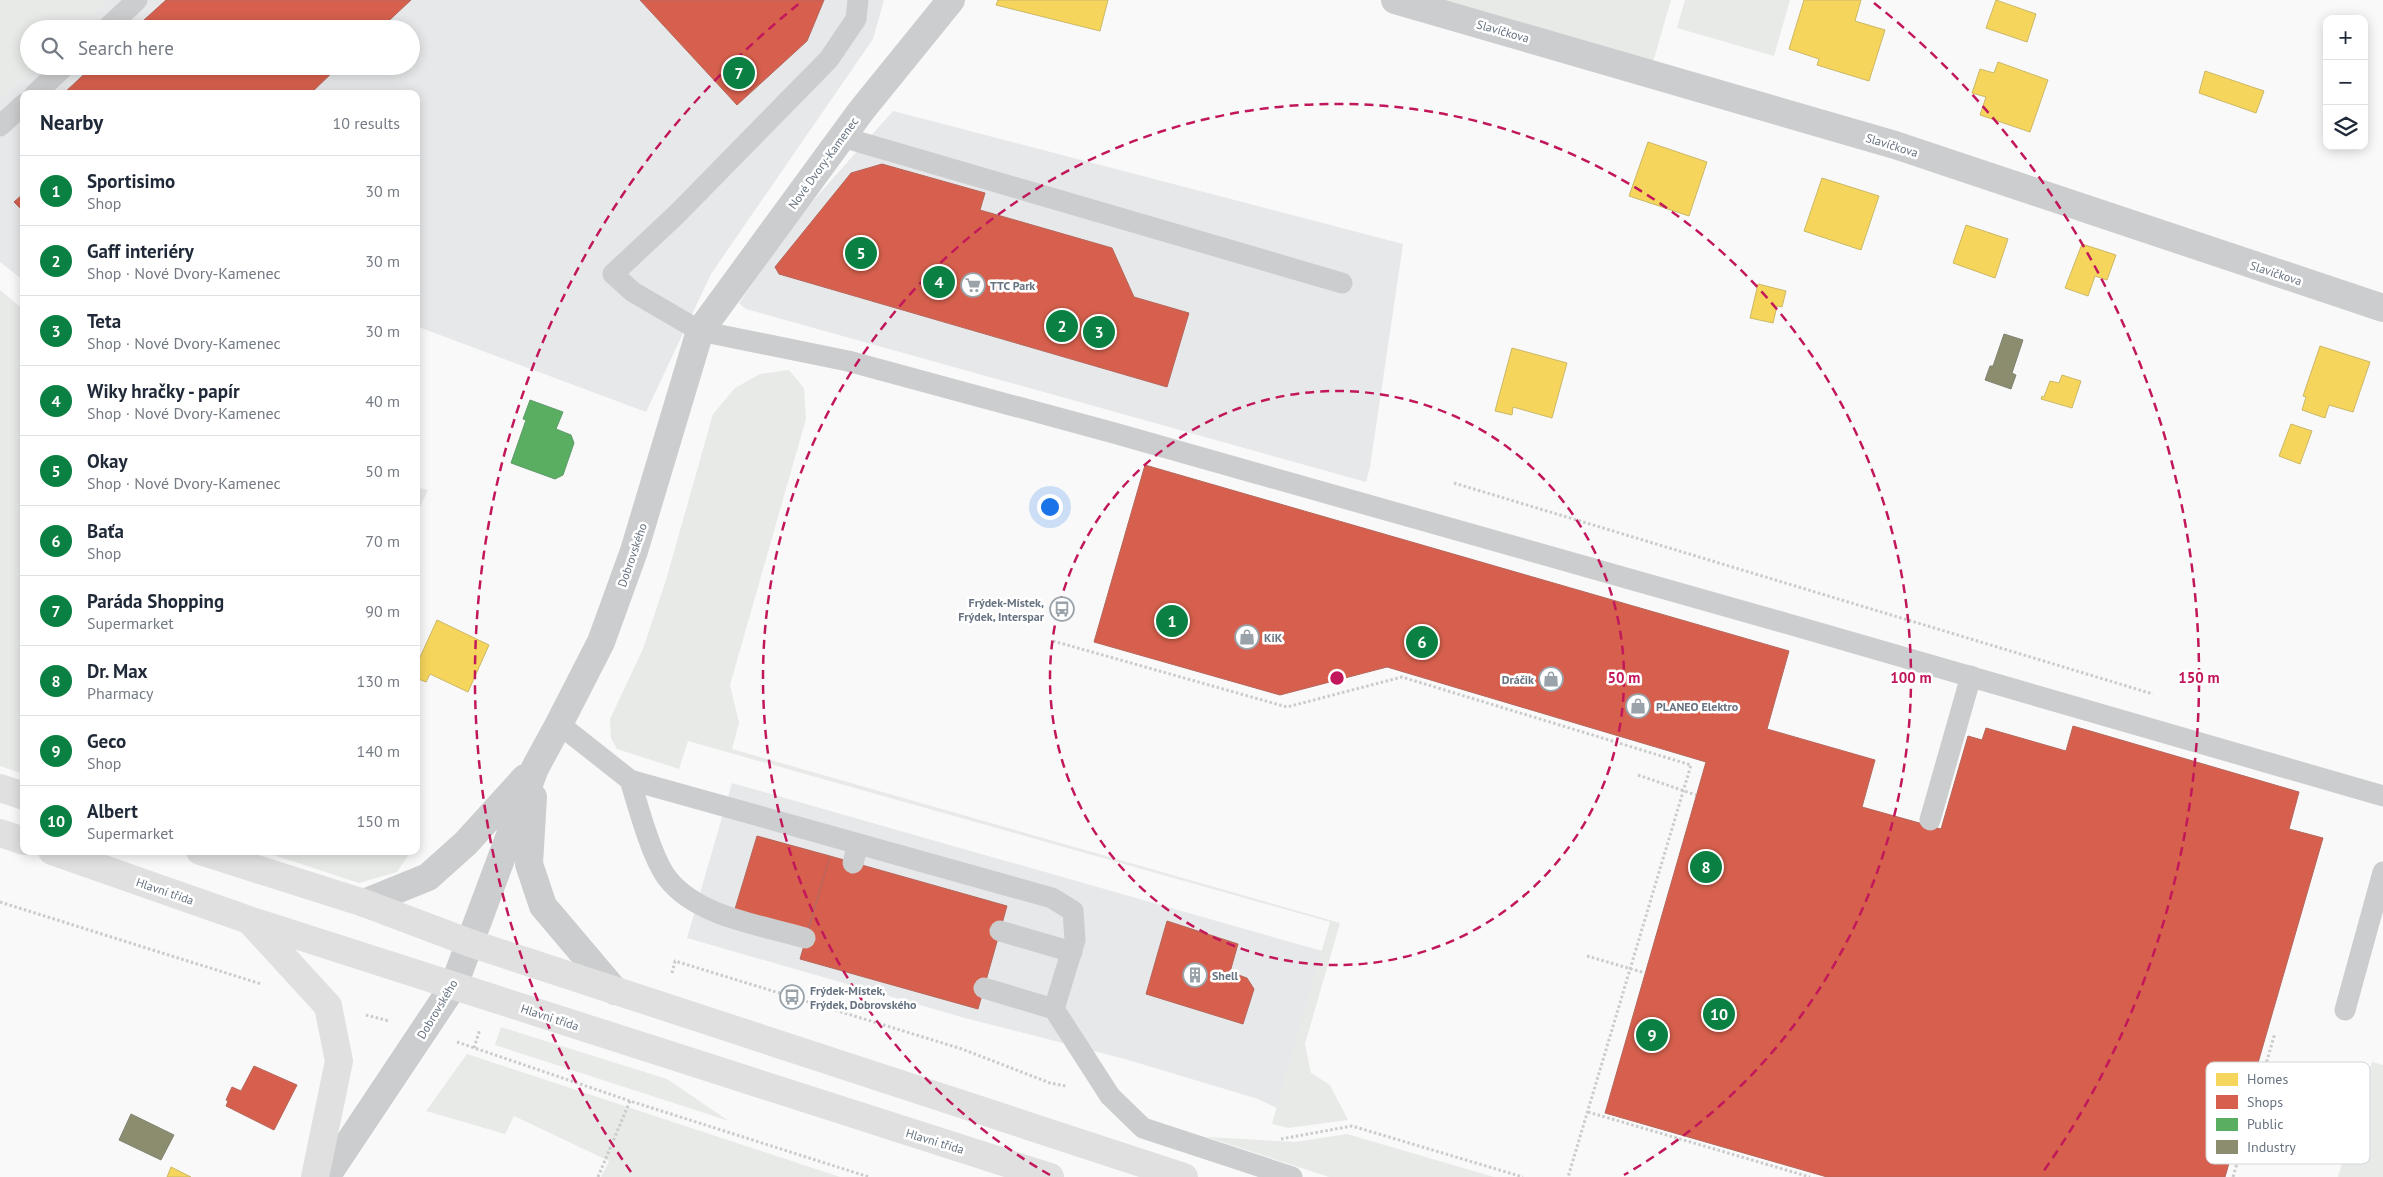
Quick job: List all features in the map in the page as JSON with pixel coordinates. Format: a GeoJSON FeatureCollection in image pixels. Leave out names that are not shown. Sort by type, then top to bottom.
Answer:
{"type":"FeatureCollection","features":[{"type":"Feature","properties":{"kind":"main road"},"geometry":{"type":"LineString","coordinates":[[0,788],[20,795]]}},
{"type":"Feature","properties":{"kind":"main road"},"geometry":{"type":"LineString","coordinates":[[0,833],[20,840]]}},
{"type":"Feature","properties":{"kind":"main road","name":"Hlavní třída"},"geometry":{"type":"LineString","coordinates":[[63,855],[249,920],[1050,1177]]}},
{"type":"Feature","properties":{"kind":"main road"},"geometry":{"type":"LineString","coordinates":[[213,855],[364,903],[470,943],[1184,1177]]}},
{"type":"Feature","properties":{"kind":"main road"},"geometry":{"type":"LineString","coordinates":[[249,920],[328,1006],[339,1061],[315,1177]]}},
{"type":"Feature","properties":{"kind":"street","name":"Nové Dvory-Kamenec"},"geometry":{"type":"LineString","coordinates":[[700,331],[860,111],[951,0]]}},
{"type":"Feature","properties":{"kind":"street","name":"Slavíčkova"},"geometry":{"type":"LineString","coordinates":[[1395,0],[1895,145],[2383,308]]}},
{"type":"Feature","properties":{"kind":"street","name":"Dobrovského"},"geometry":{"type":"LineString","coordinates":[[326,1177],[454,985],[535,768],[601,642],[634,551],[700,331]]}},
{"type":"Feature","properties":{"kind":"street","name":"Dobrovského"},"geometry":{"type":"LineString","coordinates":[[364,903],[428,877],[466,842],[535,768]]}},
{"type":"Feature","properties":{"kind":"street"},"geometry":{"type":"LineString","coordinates":[[535,768],[529,864],[543,906],[615,991]]}},
{"type":"Feature","properties":{"kind":"lane"},"geometry":{"type":"LineString","coordinates":[[116,20],[137,0]]}},
{"type":"Feature","properties":{"kind":"lane"},"geometry":{"type":"LineString","coordinates":[[858,0],[856,20],[829,59],[677,214],[613,274],[633,292],[700,331],[848,360],[1426,521],[1971,676],[2383,796]]}},
{"type":"Feature","properties":{"kind":"lane"},"geometry":{"type":"LineString","coordinates":[[39,90],[55,75]]}},
{"type":"Feature","properties":{"kind":"lane"},"geometry":{"type":"LineString","coordinates":[[0,126],[20,108]]}},
{"type":"Feature","properties":{"kind":"lane"},"geometry":{"type":"LineString","coordinates":[[842,137],[1342,283]]}},
{"type":"Feature","properties":{"kind":"lane"},"geometry":{"type":"LineString","coordinates":[[1930,820],[1971,676]]}},
{"type":"Feature","properties":{"kind":"lane"},"geometry":{"type":"LineString","coordinates":[[559,724],[630,780],[856,853],[1052,898],[1073,911],[1075,940],[1054,1009]]}},
{"type":"Feature","properties":{"kind":"lane"},"geometry":{"type":"LineString","coordinates":[[630,780],[644,826],[667,878],[684,897],[709,910],[805,938]]}},
{"type":"Feature","properties":{"kind":"lane"},"geometry":{"type":"LineString","coordinates":[[2345,1010],[2383,872]]}},
{"type":"Feature","properties":{"kind":"lane"},"geometry":{"type":"LineString","coordinates":[[1000,931],[1072,952]]}},
{"type":"Feature","properties":{"kind":"lane"},"geometry":{"type":"LineString","coordinates":[[984,988],[1054,1009],[1110,1096],[1143,1128],[1292,1177]]}},
{"type":"Feature","properties":{"kind":"path"},"geometry":{"type":"LineString","coordinates":[[1454,483],[2156,695]]}},
{"type":"Feature","properties":{"kind":"path"},"geometry":{"type":"LineString","coordinates":[[1053,641],[1287,707],[1402,677],[1691,765],[1568,1177]]}},
{"type":"Feature","properties":{"kind":"path"},"geometry":{"type":"LineString","coordinates":[[1638,775],[1696,795]]}},
{"type":"Feature","properties":{"kind":"path"},"geometry":{"type":"LineString","coordinates":[[1587,956],[1645,973]]}},
{"type":"Feature","properties":{"kind":"path"},"geometry":{"type":"LineString","coordinates":[[2267,1062],[2275,1033]]}},
{"type":"Feature","properties":{"kind":"path"},"geometry":{"type":"LineString","coordinates":[[598,1177],[630,1101]]}},
{"type":"Feature","properties":{"kind":"path"},"geometry":{"type":"LineString","coordinates":[[1588,1112],[1810,1177]]}},
{"type":"Feature","properties":{"kind":"path"},"geometry":{"type":"LineString","coordinates":[[2233,1177],[2237,1164]]}},
{"type":"Feature","properties":{"kind":"shaded area"},"geometry":{"type":"Polygon","coordinates":[[[0,0],[108,0],[87,20],[20,20],[20,75],[26,75],[0,99],[0,0]]]}},
{"type":"Feature","properties":{"kind":"shaded area"},"geometry":{"type":"Polygon","coordinates":[[[108,0],[884,0],[873,39],[711,274],[646,412],[420,327],[420,90],[20,90],[20,278],[0,262],[0,99],[26,75],[420,75],[420,20],[87,20],[108,0]]]}},
{"type":"Feature","properties":{"kind":"shaded area"},"geometry":{"type":"Polygon","coordinates":[[[1427,0],[1671,0],[1652,66],[1427,0]]]}},
{"type":"Feature","properties":{"kind":"shaded area"},"geometry":{"type":"Polygon","coordinates":[[[1685,0],[1790,0],[1774,56],[1677,28],[1685,0]]]}},
{"type":"Feature","properties":{"kind":"shaded area"},"geometry":{"type":"Polygon","coordinates":[[[893,111],[1403,244],[1370,467],[1366,482],[746,309],[739,303],[794,222],[893,111]]]}},
{"type":"Feature","properties":{"kind":"shaded area"},"geometry":{"type":"Polygon","coordinates":[[[0,290],[20,307],[20,773],[0,766],[0,290]]]}},
{"type":"Feature","properties":{"kind":"shaded area"},"geometry":{"type":"Polygon","coordinates":[[[789,370],[804,388],[806,419],[730,685],[739,723],[732,749],[1340,923],[1305,1044],[1311,1073],[1330,1085],[1348,1120],[1288,1128],[1272,1124],[1330,922],[688,741],[679,769],[617,749],[611,738],[610,719],[643,649],[666,580],[713,414],[735,388],[760,374],[789,370]]]}},
{"type":"Feature","properties":{"kind":"shaded area"},"geometry":{"type":"Polygon","coordinates":[[[420,488],[428,490],[420,507],[420,488]]]}},
{"type":"Feature","properties":{"kind":"shaded area"},"geometry":{"type":"Polygon","coordinates":[[[732,783],[1322,951],[1277,1108],[1258,1099],[1125,1059],[965,1018],[687,938],[732,783]]]}},
{"type":"Feature","properties":{"kind":"shaded area"},"geometry":{"type":"Polygon","coordinates":[[[273,855],[408,855],[397,872],[359,883],[273,855]]]}},
{"type":"Feature","properties":{"kind":"shaded area"},"geometry":{"type":"Polygon","coordinates":[[[501,1027],[667,1079],[729,1121],[495,1045],[501,1027]]]}},
{"type":"Feature","properties":{"kind":"shaded area"},"geometry":{"type":"Polygon","coordinates":[[[467,1054],[840,1177],[601,1177],[609,1161],[514,1116],[505,1134],[426,1111],[467,1054]]]}},
{"type":"Feature","properties":{"kind":"shaded area"},"geometry":{"type":"Polygon","coordinates":[[[2372,1062],[2383,1065],[2383,1177],[2338,1177],[2342,1164],[2370,1164],[2370,1069],[2372,1062]]]}},
{"type":"Feature","properties":{"kind":"shaded area"},"geometry":{"type":"Polygon","coordinates":[[[1347,1134],[1494,1177],[1329,1177],[1207,1137],[1295,1142],[1347,1134]]]}},
{"type":"Feature","properties":{"kind":"building: Homes"},"geometry":{"type":"Polygon","coordinates":[[[998,0],[1108,0],[1100,31],[996,5],[998,0]]]}},
{"type":"Feature","properties":{"kind":"building: Homes"},"geometry":{"type":"Polygon","coordinates":[[[1804,0],[1861,0],[1855,21],[1885,30],[1869,81],[1817,65],[1819,59],[1789,49],[1804,0]]]}},
{"type":"Feature","properties":{"kind":"building: Homes"},"geometry":{"type":"Polygon","coordinates":[[[1996,0],[2036,14],[2027,42],[1986,28],[1996,0]]]}},
{"type":"Feature","properties":{"kind":"building: Homes"},"geometry":{"type":"Polygon","coordinates":[[[1998,62],[2048,80],[2030,132],[1980,115],[1986,97],[1972,93],[1980,69],[1994,73],[1998,62]]]}},
{"type":"Feature","properties":{"kind":"building: Homes"},"geometry":{"type":"Polygon","coordinates":[[[2205,71],[2264,91],[2256,113],[2199,93],[2205,71]]]}},
{"type":"Feature","properties":{"kind":"building: Homes"},"geometry":{"type":"Polygon","coordinates":[[[1648,142],[1707,162],[1689,216],[1629,196],[1648,142]]]}},
{"type":"Feature","properties":{"kind":"building: Homes"},"geometry":{"type":"Polygon","coordinates":[[[1822,178],[1879,196],[1861,250],[1804,231],[1822,178]]]}},
{"type":"Feature","properties":{"kind":"building: Homes"},"geometry":{"type":"Polygon","coordinates":[[[1966,225],[2008,239],[1995,278],[1953,263],[1966,225]]]}},
{"type":"Feature","properties":{"kind":"building: Homes"},"geometry":{"type":"Polygon","coordinates":[[[2082,244],[2116,255],[2107,280],[2095,276],[2088,296],[2065,288],[2082,244]]]}},
{"type":"Feature","properties":{"kind":"building: Homes"},"geometry":{"type":"Polygon","coordinates":[[[1758,284],[1786,291],[1782,307],[1777,306],[1773,323],[1750,318],[1758,284]]]}},
{"type":"Feature","properties":{"kind":"building: Homes"},"geometry":{"type":"Polygon","coordinates":[[[2320,346],[2370,362],[2353,412],[2329,405],[2325,418],[2302,410],[2306,397],[2303,396],[2320,346]]]}},
{"type":"Feature","properties":{"kind":"building: Homes"},"geometry":{"type":"Polygon","coordinates":[[[1512,348],[1567,363],[1552,418],[1513,407],[1512,415],[1495,411],[1512,348]]]}},
{"type":"Feature","properties":{"kind":"building: Homes"},"geometry":{"type":"Polygon","coordinates":[[[2062,375],[2081,381],[2072,408],[2041,399],[2042,396],[2044,397],[2050,381],[2059,383],[2062,375]]]}},
{"type":"Feature","properties":{"kind":"building: Homes"},"geometry":{"type":"Polygon","coordinates":[[[2291,424],[2312,431],[2300,464],[2279,456],[2291,424]]]}},
{"type":"Feature","properties":{"kind":"building: Homes"},"geometry":{"type":"Polygon","coordinates":[[[437,620],[489,645],[468,692],[430,674],[426,682],[420,680],[420,657],[437,620]]]}},
{"type":"Feature","properties":{"kind":"building: Homes"},"geometry":{"type":"Polygon","coordinates":[[[171,1167],[191,1177],[167,1177],[171,1167]]]}},
{"type":"Feature","properties":{"kind":"building: Shops"},"geometry":{"type":"Polygon","coordinates":[[[166,0],[411,0],[390,20],[144,20],[166,0]]]}},
{"type":"Feature","properties":{"kind":"building: Shops"},"geometry":{"type":"Polygon","coordinates":[[[640,0],[824,0],[807,41],[737,105],[640,0]]]}},
{"type":"Feature","properties":{"kind":"building: Shops"},"geometry":{"type":"Polygon","coordinates":[[[83,75],[330,75],[314,90],[67,90],[83,75]]]}},
{"type":"Feature","properties":{"kind":"building: Shops","name":"TTC Park"},"geometry":{"type":"Polygon","coordinates":[[[882,164],[985,193],[980,210],[1112,248],[1134,297],[1189,313],[1167,387],[779,274],[775,267],[851,173],[882,164]]]}},
{"type":"Feature","properties":{"kind":"building: Shops"},"geometry":{"type":"Polygon","coordinates":[[[20,197],[20,208],[14,202],[20,197]]]}},
{"type":"Feature","properties":{"kind":"building: Shops"},"geometry":{"type":"Polygon","coordinates":[[[1145,465],[1789,651],[1767,729],[1875,760],[1862,807],[1941,829],[1968,736],[1982,740],[1986,728],[2066,751],[2073,726],[2299,792],[2289,829],[2323,838],[2258,1062],[2206,1062],[2206,1164],[2229,1164],[2225,1177],[1827,1177],[1605,1113],[1706,762],[1387,667],[1280,695],[1094,642],[1145,465]]]}},
{"type":"Feature","properties":{"kind":"building: Shops"},"geometry":{"type":"Polygon","coordinates":[[[757,836],[830,856],[808,929],[735,909],[757,836]]]}},
{"type":"Feature","properties":{"kind":"building: Shops"},"geometry":{"type":"Polygon","coordinates":[[[830,856],[1007,906],[978,1009],[800,959],[830,856]]]}},
{"type":"Feature","properties":{"kind":"building: Shops","name":"Shell"},"geometry":{"type":"Polygon","coordinates":[[[1167,921],[1238,944],[1230,972],[1247,978],[1254,989],[1243,1024],[1146,994],[1167,921]]]}},
{"type":"Feature","properties":{"kind":"building: Shops"},"geometry":{"type":"Polygon","coordinates":[[[254,1066],[297,1085],[274,1130],[226,1106],[228,1101],[226,1100],[232,1087],[241,1091],[254,1066]]]}},
{"type":"Feature","properties":{"kind":"building: Public"},"geometry":{"type":"Polygon","coordinates":[[[530,400],[563,412],[556,429],[571,435],[574,443],[563,475],[555,479],[511,463],[526,420],[523,419],[530,400]]]}},
{"type":"Feature","properties":{"kind":"building: Industry"},"geometry":{"type":"Polygon","coordinates":[[[2004,334],[2023,340],[2012,373],[2016,375],[2011,389],[1985,380],[1990,366],[1993,366],[2004,334]]]}},
{"type":"Feature","properties":{"kind":"building: Industry"},"geometry":{"type":"Polygon","coordinates":[[[131,1114],[174,1135],[161,1160],[119,1140],[131,1114]]]}},
{"type":"Feature","properties":{"kind":"place","name":"Paráda Shopping"},"geometry":{"type":"Point","coordinates":[739,73]}},
{"type":"Feature","properties":{"kind":"place","name":"Okay"},"geometry":{"type":"Point","coordinates":[861,253]}},
{"type":"Feature","properties":{"kind":"place","name":"Wiky hračky - papír"},"geometry":{"type":"Point","coordinates":[939,282]}},
{"type":"Feature","properties":{"kind":"place","name":"TTC Park"},"geometry":{"type":"Point","coordinates":[973,285]}},
{"type":"Feature","properties":{"kind":"place","name":"Gaff interiéry"},"geometry":{"type":"Point","coordinates":[1062,326]}},
{"type":"Feature","properties":{"kind":"place","name":"Teta"},"geometry":{"type":"Point","coordinates":[1099,332]}},
{"type":"Feature","properties":{"kind":"place","name":"Frýdek-Místek, Frýdek, Interspar"},"geometry":{"type":"Point","coordinates":[1062,609]}},
{"type":"Feature","properties":{"kind":"place","name":"Sportisimo"},"geometry":{"type":"Point","coordinates":[1172,621]}},
{"type":"Feature","properties":{"kind":"place","name":"KiK"},"geometry":{"type":"Point","coordinates":[1247,637]}},
{"type":"Feature","properties":{"kind":"place","name":"Baťa"},"geometry":{"type":"Point","coordinates":[1422,642]}},
{"type":"Feature","properties":{"kind":"place","name":"Dráčik"},"geometry":{"type":"Point","coordinates":[1551,679]}},
{"type":"Feature","properties":{"kind":"place","name":"PLANEO Elektro"},"geometry":{"type":"Point","coordinates":[1638,706]}},
{"type":"Feature","properties":{"kind":"place","name":"Dr. Max"},"geometry":{"type":"Point","coordinates":[1706,867]}},
{"type":"Feature","properties":{"kind":"place","name":"Shell"},"geometry":{"type":"Point","coordinates":[1195,975]}},
{"type":"Feature","properties":{"kind":"place","name":"Frýdek-Místek, Frýdek, Dobrovského"},"geometry":{"type":"Point","coordinates":[792,997]}},
{"type":"Feature","properties":{"kind":"place","name":"Albert"},"geometry":{"type":"Point","coordinates":[1719,1014]}},
{"type":"Feature","properties":{"kind":"place","name":"Geco"},"geometry":{"type":"Point","coordinates":[1652,1035]}}]}
